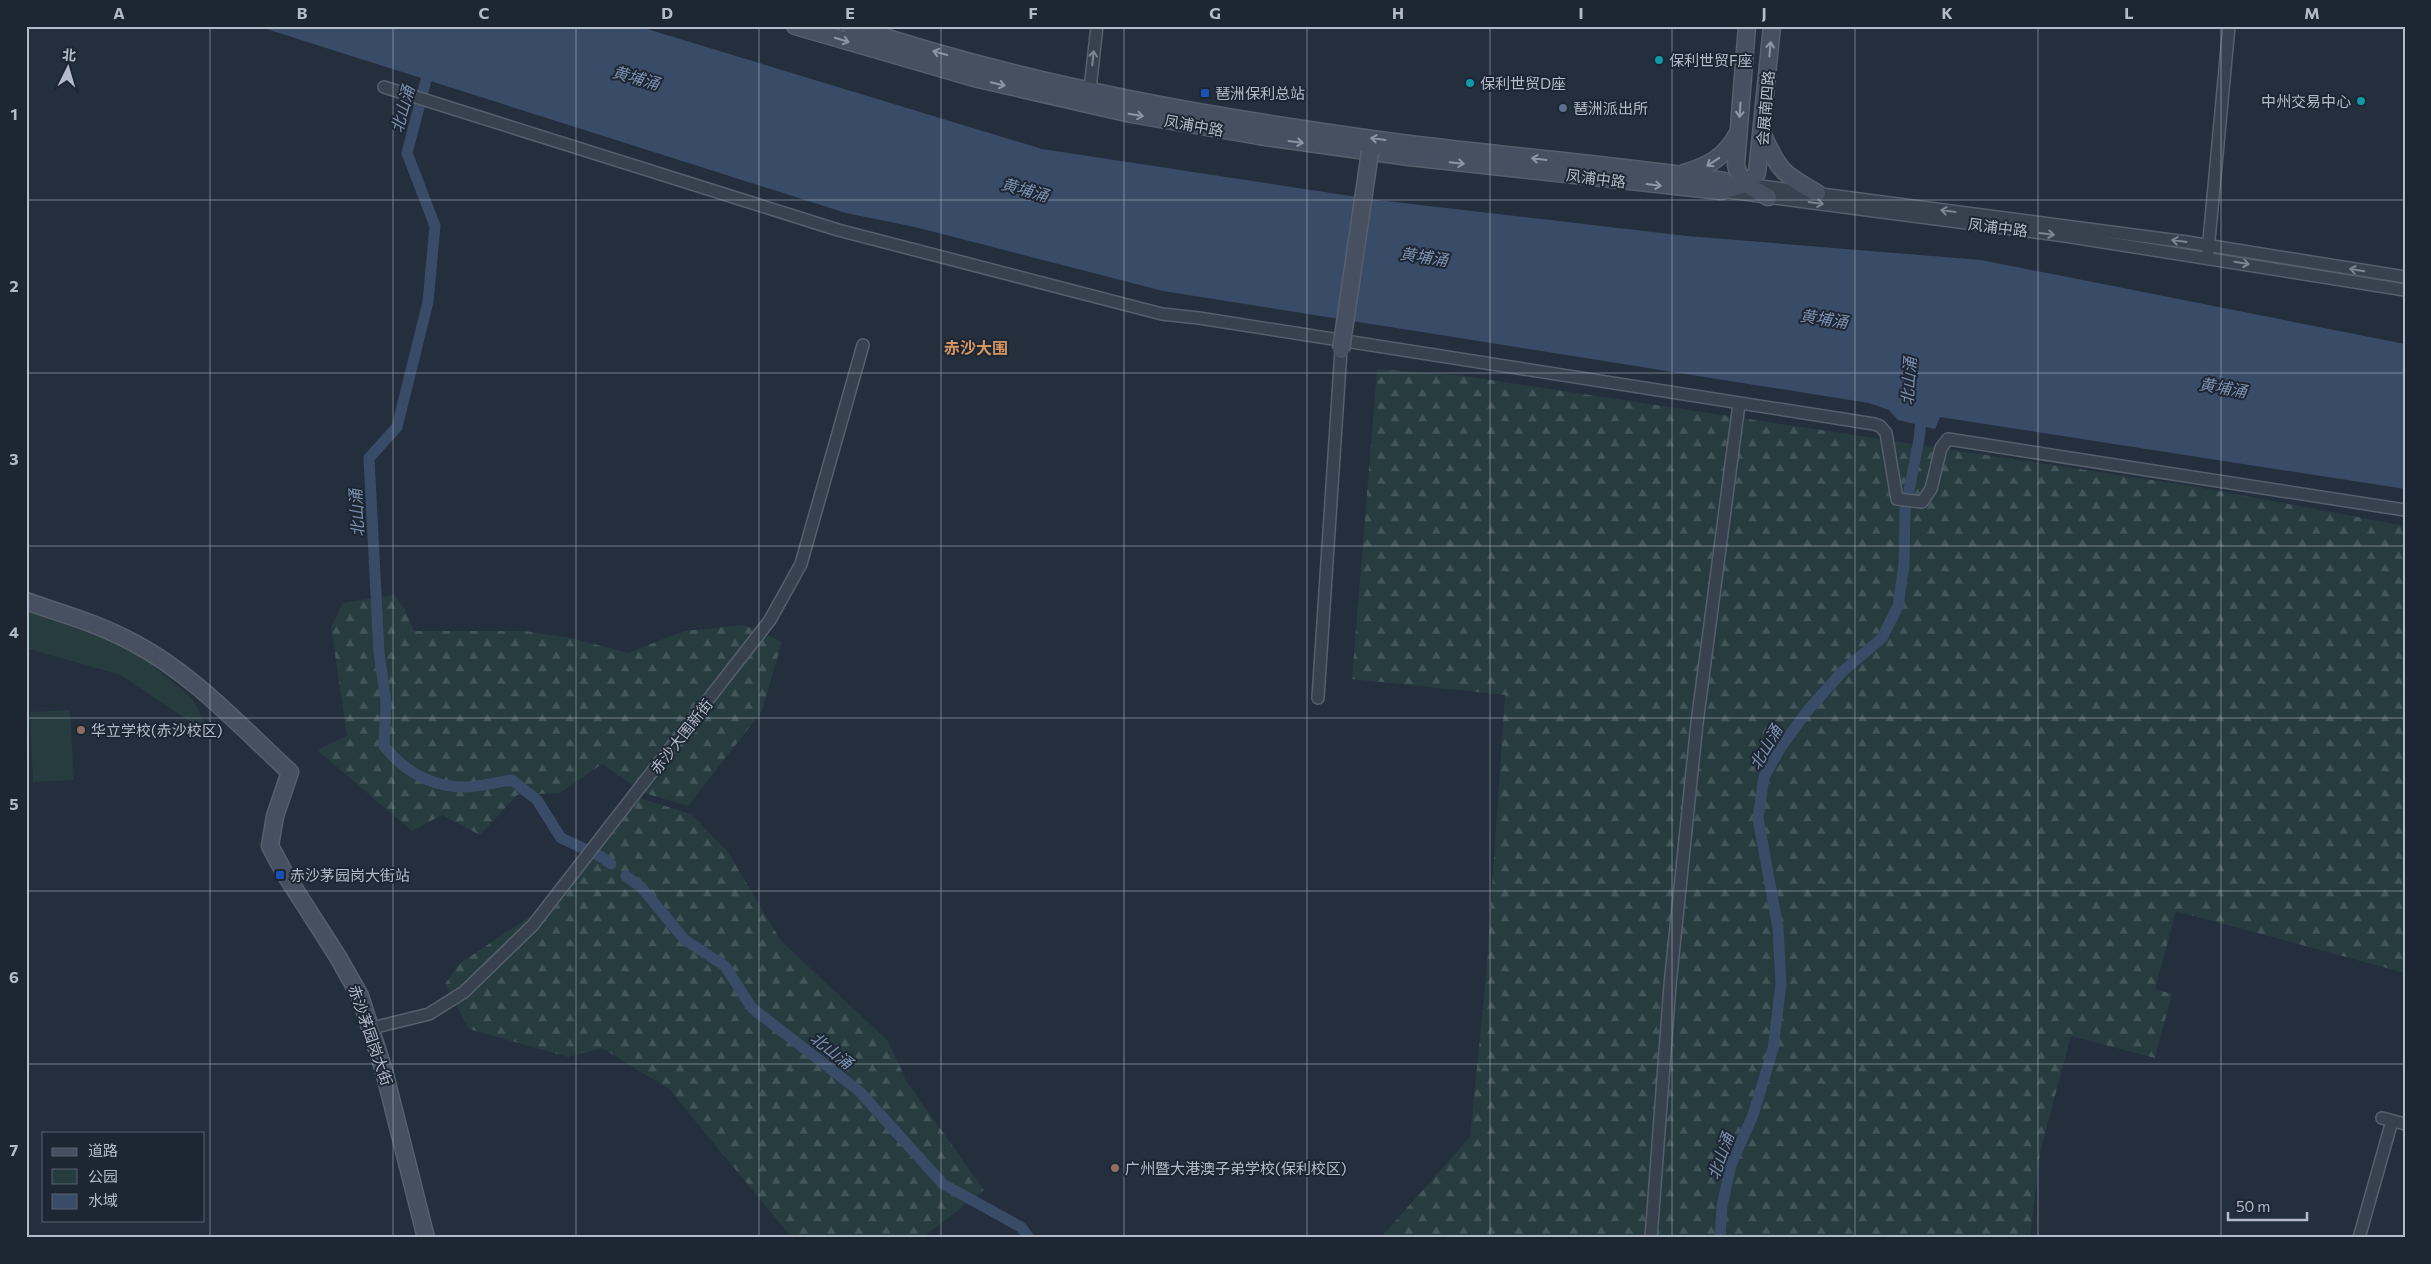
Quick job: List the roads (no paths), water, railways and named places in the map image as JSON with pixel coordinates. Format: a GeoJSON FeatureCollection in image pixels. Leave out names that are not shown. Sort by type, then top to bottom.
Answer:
{"type":"FeatureCollection","features":[{"type":"Feature","properties":{"kind":"street","name":"凤浦中路"},"geometry":{"type":"LineString","coordinates":[[795,26],[949,72],[1089,97],[1420,145],[1675,175],[2209,245],[2405,277]]}},
{"type":"Feature","properties":{"kind":"street","name":"凤浦中路"},"geometry":{"type":"LineString","coordinates":[[851,26],[1089,97],[1259,136],[1370,152],[1768,197],[2207,258],[2405,290]]}},
{"type":"Feature","properties":{"kind":"street"},"geometry":{"type":"LineString","coordinates":[[1089,97],[1097,26]]}},
{"type":"Feature","properties":{"kind":"street","name":"会展南四路"},"geometry":{"type":"LineString","coordinates":[[1747,26],[1736,165],[1737,173],[1746,184],[1757,173],[1763,133],[1772,26]]}},
{"type":"Feature","properties":{"kind":"street"},"geometry":{"type":"LineString","coordinates":[[2207,258],[2229,26]]}},
{"type":"Feature","properties":{"kind":"street"},"geometry":{"type":"LineString","coordinates":[[384,87],[838,230],[1162,314],[1208,319],[1880,426],[1886,433],[1890,446],[1897,499],[1922,502],[1931,489],[1941,448],[1948,439],[2405,510]]}},
{"type":"Feature","properties":{"kind":"street"},"geometry":{"type":"LineString","coordinates":[[1675,175],[1713,163],[1732,145],[1739,131]]}},
{"type":"Feature","properties":{"kind":"street"},"geometry":{"type":"LineString","coordinates":[[1763,133],[1778,166],[1793,179],[1817,193]]}},
{"type":"Feature","properties":{"kind":"street"},"geometry":{"type":"LineString","coordinates":[[1318,698],[1341,350],[1370,152]]}},
{"type":"Feature","properties":{"kind":"street"},"geometry":{"type":"LineString","coordinates":[[1721,191],[1746,184],[1768,197]]}},
{"type":"Feature","properties":{"kind":"street","name":"赤沙大围新街"},"geometry":{"type":"LineString","coordinates":[[372,1028],[429,1014],[457,997],[533,925],[770,620],[801,564],[863,345]]}},
{"type":"Feature","properties":{"kind":"street"},"geometry":{"type":"LineString","coordinates":[[1651,1238],[1670,985],[1689,801],[1739,404]]}},
{"type":"Feature","properties":{"kind":"street","name":"赤沙茅园岗大街"},"geometry":{"type":"LineString","coordinates":[[26,601],[117,634],[149,652],[225,711],[290,772],[272,831],[272,851],[351,978],[372,1028],[426,1238]]}},
{"type":"Feature","properties":{"kind":"street"},"geometry":{"type":"LineString","coordinates":[[2359,1238],[2387,1119],[2405,1124]]}},
{"type":"Feature","properties":{"kind":"water","name":"黄埔涌"},"geometry":{"type":"Polygon","coordinates":[[[257,26],[637,26],[1042,149],[1377,200],[1687,236],[1981,260],[2405,344],[2405,489],[1940,417],[1935,429],[1898,420],[1889,410],[1869,403],[1163,291],[915,227],[846,213],[257,26]]]}},
{"type":"Feature","properties":{"kind":"waterway","name":"北山涌"},"geometry":{"type":"LineString","coordinates":[[430,65],[407,153],[435,226],[428,302],[397,427],[369,458],[379,653],[386,703],[384,746],[410,770],[430,781],[441,784],[471,787],[512,780],[537,800],[561,838],[600,856],[611,864]]}},
{"type":"Feature","properties":{"kind":"waterway","name":"北山涌"},"geometry":{"type":"LineString","coordinates":[[1720,1238],[1722,1206],[1731,1165],[1753,1115],[1773,1049],[1781,984],[1778,928],[1758,818],[1764,777],[1781,747],[1808,710],[1843,671],[1882,638],[1898,606],[1904,565],[1905,511],[1922,413]]}},
{"type":"Feature","properties":{"kind":"waterway","name":"北山涌"},"geometry":{"type":"LineString","coordinates":[[626,876],[641,887],[685,940],[725,966],[752,1008],[859,1091],[943,1184],[1021,1227],[1029,1238]]}},
{"type":"Feature","properties":{"kind":"place","name":"保利世贸F座"},"geometry":{"type":"Point","coordinates":[1659,60]}},
{"type":"Feature","properties":{"kind":"place","name":"保利世贸D座"},"geometry":{"type":"Point","coordinates":[1470,83]}},
{"type":"Feature","properties":{"kind":"place","name":"琶洲保利总站"},"geometry":{"type":"Point","coordinates":[1205,93]}},
{"type":"Feature","properties":{"kind":"place","name":"中州交易中心"},"geometry":{"type":"Point","coordinates":[2361,101]}},
{"type":"Feature","properties":{"kind":"place","name":"琶洲派出所"},"geometry":{"type":"Point","coordinates":[1563,108]}},
{"type":"Feature","properties":{"kind":"place","name":"华立学校(赤沙校区)"},"geometry":{"type":"Point","coordinates":[81,730]}},
{"type":"Feature","properties":{"kind":"place","name":"赤沙茅园岗大街站"},"geometry":{"type":"Point","coordinates":[280,875]}},
{"type":"Feature","properties":{"kind":"place","name":"广州暨大港澳子弟学校(保利校区)"},"geometry":{"type":"Point","coordinates":[1115,1168]}},
{"type":"Feature","properties":{"kind":"district","name":"赤沙大围"},"geometry":{"type":"Point","coordinates":[976,347]}}]}
